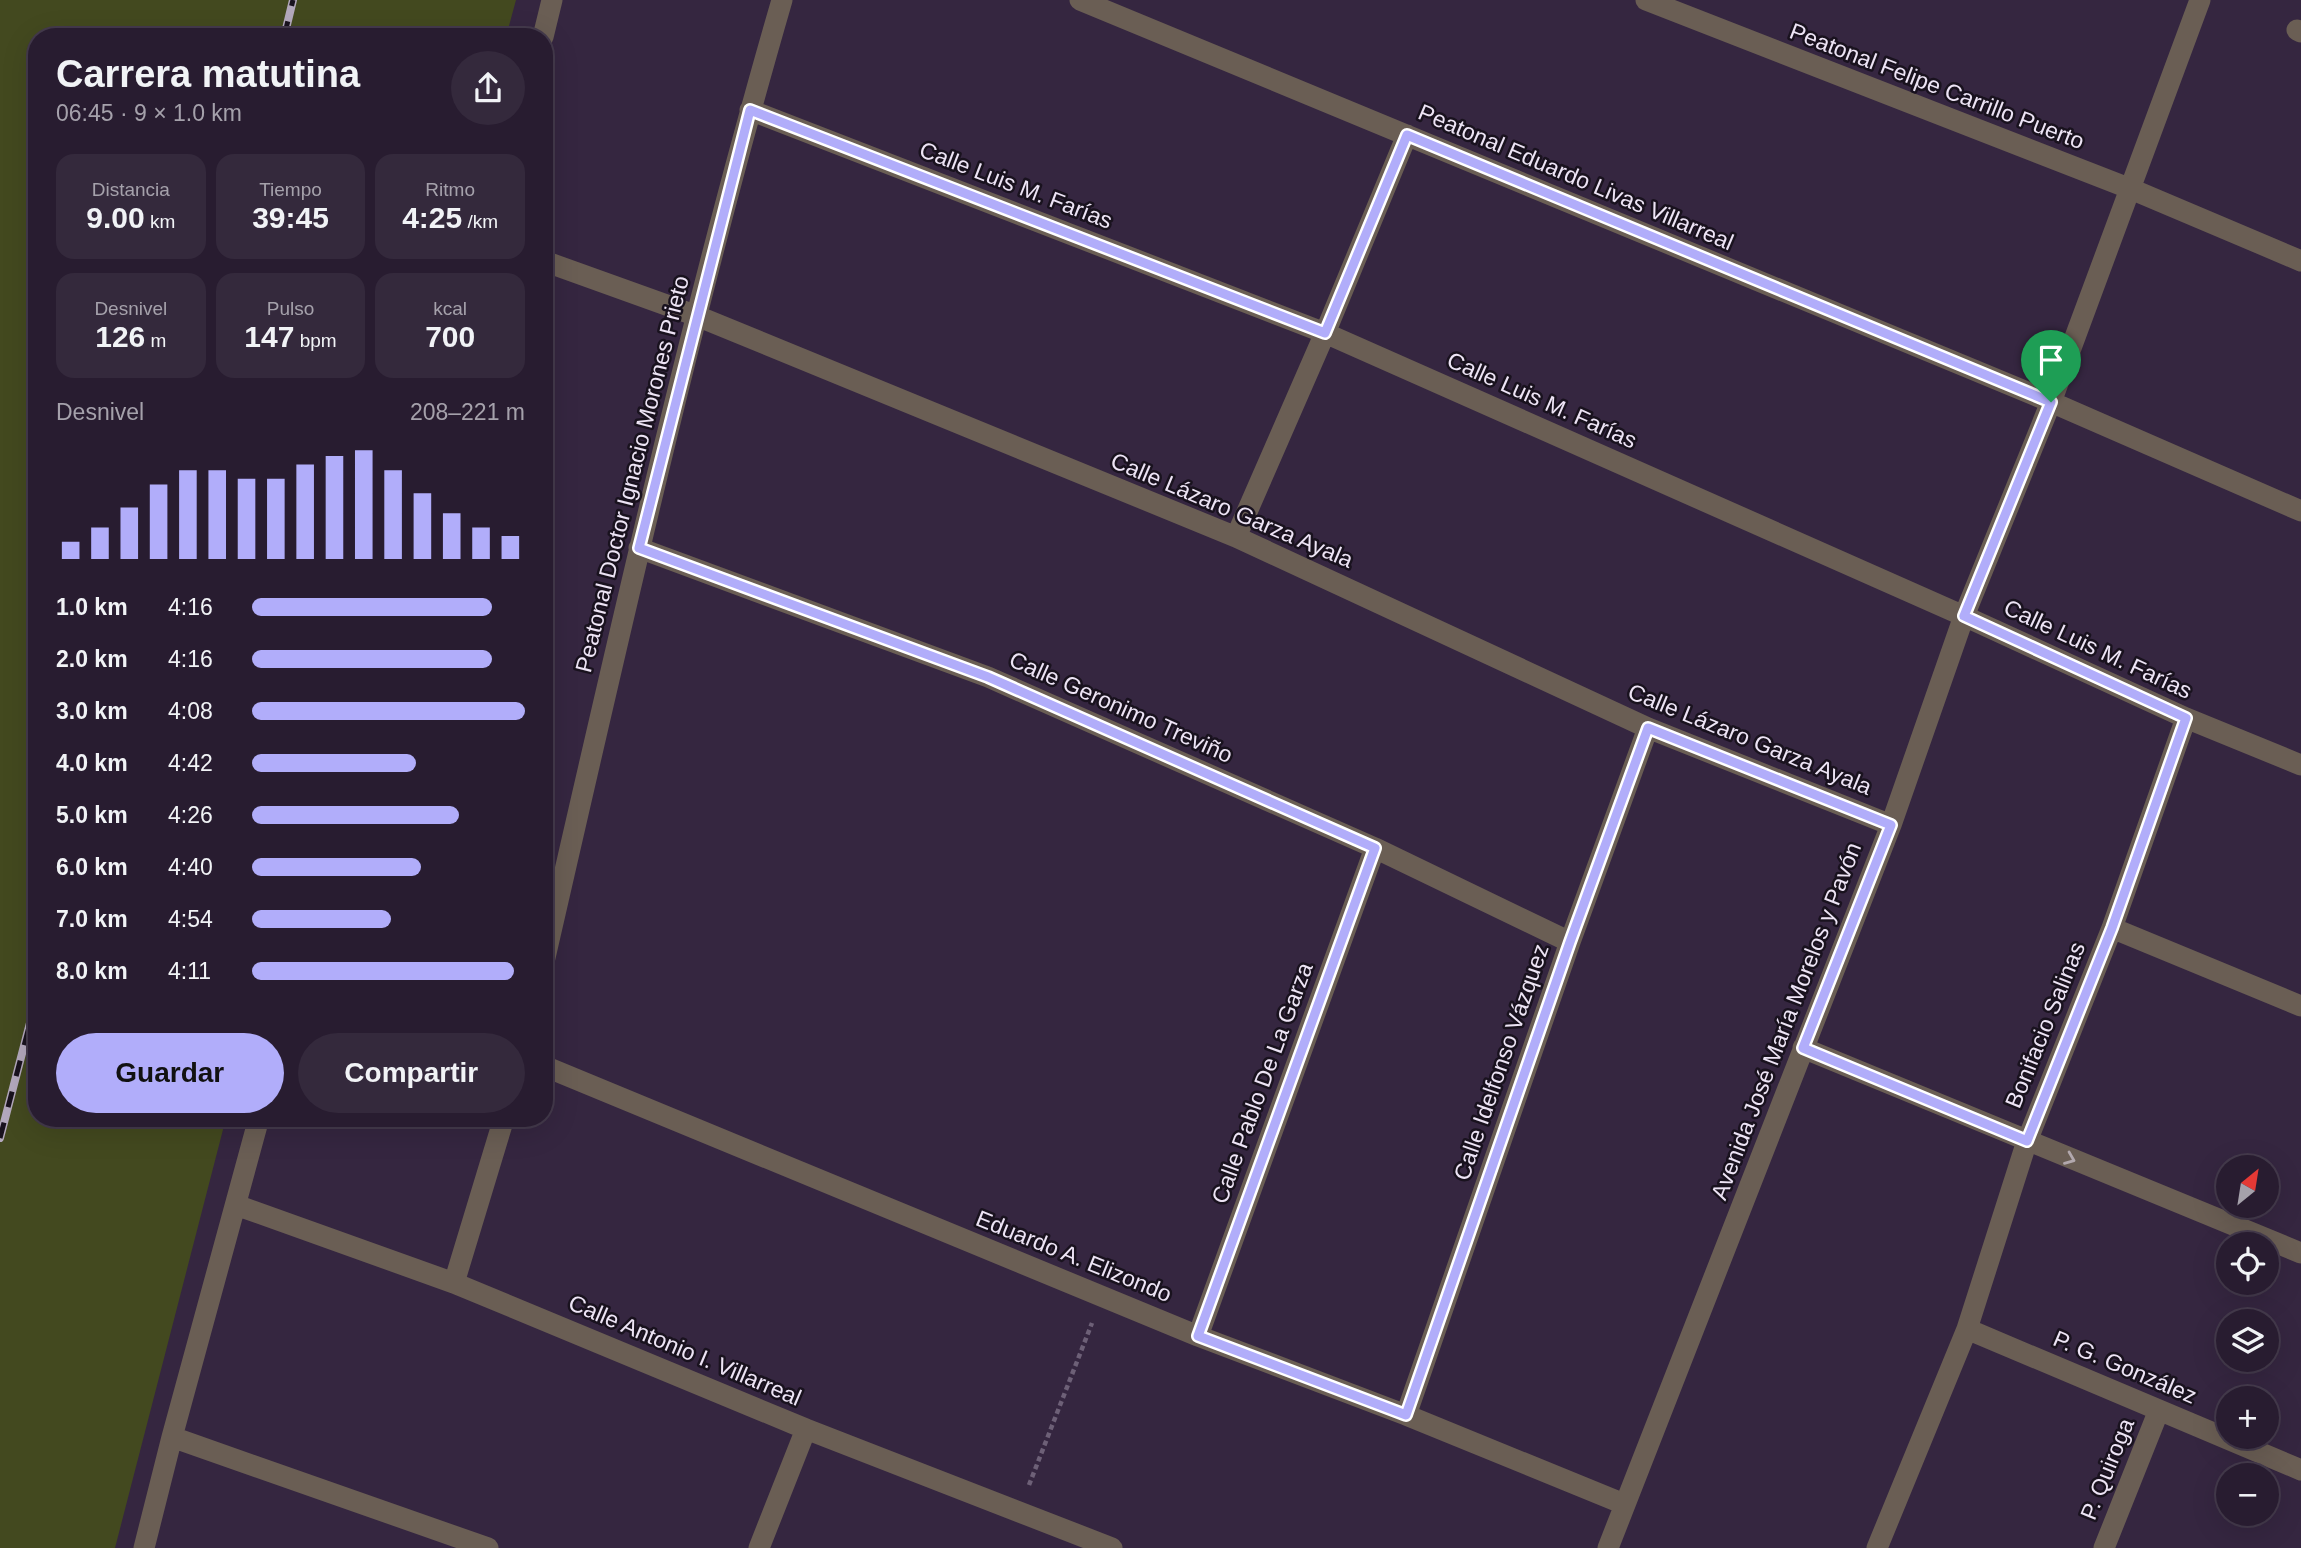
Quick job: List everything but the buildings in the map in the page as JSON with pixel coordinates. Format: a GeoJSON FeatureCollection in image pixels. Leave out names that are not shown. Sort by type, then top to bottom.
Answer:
{"type":"FeatureCollection","features":[{"type":"Feature","properties":{"kind":"street"},"geometry":{"type":"LineString","coordinates":[[545,28],[552,0]]}},
{"type":"Feature","properties":{"kind":"street","name":"Peatonal Doctor Ignacio Morones Prieto"},"geometry":{"type":"LineString","coordinates":[[553,923],[639,548],[750,110],[782,0]]}},
{"type":"Feature","properties":{"kind":"street","name":"Peatonal Eduardo Livas Villarreal"},"geometry":{"type":"LineString","coordinates":[[1080,0],[2051,402],[2301,511]]}},
{"type":"Feature","properties":{"kind":"street","name":"Peatonal Felipe Carrillo Puerto"},"geometry":{"type":"LineString","coordinates":[[1646,0],[2131,189],[2301,261]]}},
{"type":"Feature","properties":{"kind":"street","name":"Avenida José María Morelos y Pavón"},"geometry":{"type":"LineString","coordinates":[[1608,1548],[1891,825],[1964,616],[2051,402],[2200,0]]}},
{"type":"Feature","properties":{"kind":"street","name":"Calle Luis M. Farías"},"geometry":{"type":"LineString","coordinates":[[750,110],[1325,333],[1964,616],[2186,718],[2301,765]]}},
{"type":"Feature","properties":{"kind":"street"},"geometry":{"type":"LineString","coordinates":[[1237,537],[1407,135]]}},
{"type":"Feature","properties":{"kind":"street","name":"Calle Lázaro Garza Ayala"},"geometry":{"type":"LineString","coordinates":[[553,264],[697,316],[1237,537],[1648,728],[1891,825]]}},
{"type":"Feature","properties":{"kind":"street","name":"Calle Geronimo Treviño"},"geometry":{"type":"LineString","coordinates":[[639,548],[988,677],[1375,848],[1570,942]]}},
{"type":"Feature","properties":{"kind":"street","name":"Bonifacio Salinas"},"geometry":{"type":"LineString","coordinates":[[1877,1548],[1967,1329],[2027,1141],[2112,928],[2186,718]]}},
{"type":"Feature","properties":{"kind":"street","name":"Calle Idelfonso Vázquez"},"geometry":{"type":"LineString","coordinates":[[1406,1415],[1570,942],[1648,728]]}},
{"type":"Feature","properties":{"kind":"street","name":"Calle Pablo De La Garza"},"geometry":{"type":"LineString","coordinates":[[1198,1336],[1375,848]]}},
{"type":"Feature","properties":{"kind":"street"},"geometry":{"type":"LineString","coordinates":[[2112,928],[2301,1006]]}},
{"type":"Feature","properties":{"kind":"street"},"geometry":{"type":"LineString","coordinates":[[1803,1048],[2301,1253]]}},
{"type":"Feature","properties":{"kind":"street","name":"Eduardo A. Elizondo"},"geometry":{"type":"LineString","coordinates":[[553,1070],[1198,1336],[1406,1415],[1625,1504]]}},
{"type":"Feature","properties":{"kind":"street"},"geometry":{"type":"LineString","coordinates":[[144,1548],[257,1127]]}},
{"type":"Feature","properties":{"kind":"street"},"geometry":{"type":"LineString","coordinates":[[454,1283],[501,1127]]}},
{"type":"Feature","properties":{"kind":"street","name":"Calle Antonio I. Villarreal"},"geometry":{"type":"LineString","coordinates":[[236,1205],[454,1283],[806,1429],[1112,1548]]}},
{"type":"Feature","properties":{"kind":"street","name":"P. G. González"},"geometry":{"type":"LineString","coordinates":[[1967,1329],[2301,1470]]}},
{"type":"Feature","properties":{"kind":"street","name":"P. Quiroga"},"geometry":{"type":"LineString","coordinates":[[2104,1548],[2159,1410]]}},
{"type":"Feature","properties":{"kind":"street"},"geometry":{"type":"LineString","coordinates":[[759,1548],[806,1429]]}},
{"type":"Feature","properties":{"kind":"street"},"geometry":{"type":"LineString","coordinates":[[172,1437],[488,1548]]}},
{"type":"Feature","properties":{"kind":"path"},"geometry":{"type":"LineString","coordinates":[[1019,1511],[1103,1297]]}},
{"type":"Feature","properties":{"kind":"green space"},"geometry":{"type":"Polygon","coordinates":[[[0,0],[516,0],[508,28],[28,28],[28,1127],[224,1127],[115,1548],[0,1548],[0,0]]]}},
{"type":"Feature","properties":{"kind":"railway"},"geometry":{"type":"LineString","coordinates":[[286,28],[293,0]]}},
{"type":"Feature","properties":{"kind":"railway"},"geometry":{"type":"LineString","coordinates":[[0,1138],[28,1031]]}},
{"type":"Feature","properties":{"kind":"route"},"geometry":{"type":"LineString","coordinates":[[750,110],[1325,333],[1407,135],[2051,402],[1964,616],[2186,718],[2112,928],[2027,1141],[1803,1048],[1891,825],[1648,728],[1570,942],[1406,1415],[1198,1336],[1375,848],[988,677],[639,548],[750,110]]}}]}
